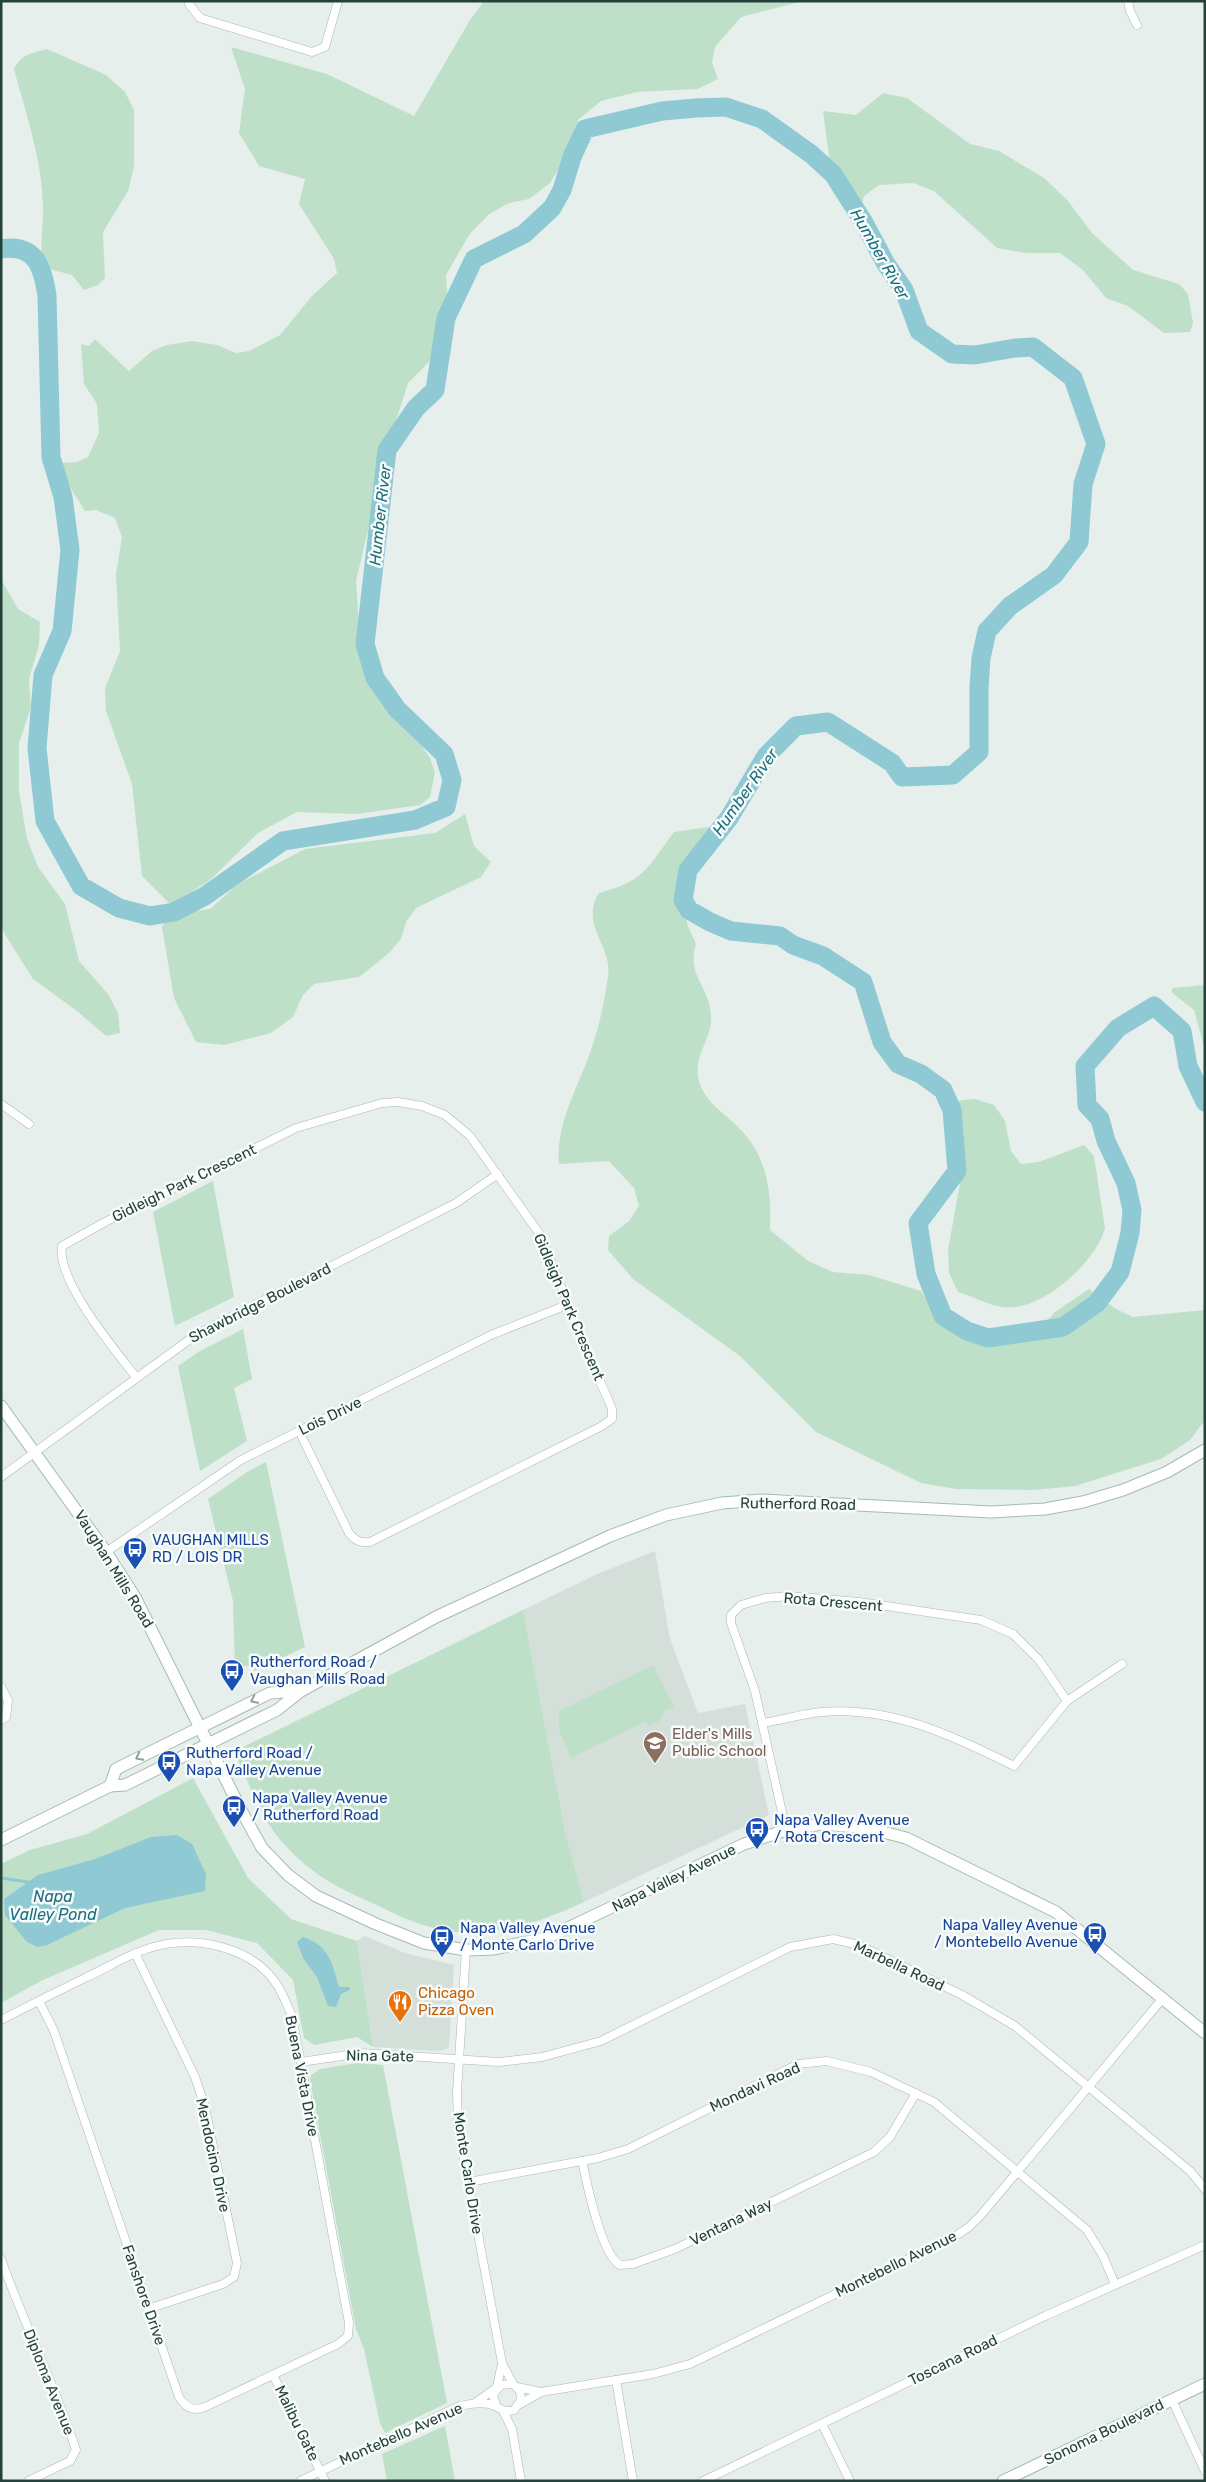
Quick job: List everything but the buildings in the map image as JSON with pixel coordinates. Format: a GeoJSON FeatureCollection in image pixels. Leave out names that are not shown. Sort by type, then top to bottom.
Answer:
{"type":"FeatureCollection","features":[{"type":"Feature","properties":{"kind":"street"},"geometry":{"type":"LineString","coordinates":[[190,1],[189,4],[200,18],[312,52],[325,47],[338,1]]}},
{"type":"Feature","properties":{"kind":"street"},"geometry":{"type":"LineString","coordinates":[[1128,1],[1130,11],[1137,25]]}},
{"type":"Feature","properties":{"kind":"street","name":"Gidleigh Park Crescent"},"geometry":{"type":"LineString","coordinates":[[136,1377],[100,1330],[75,1290],[62,1259],[62,1246],[296,1128],[382,1103],[414,1104],[445,1115],[466,1132],[498,1174],[540,1236],[567,1305],[612,1409],[612,1419],[600,1428],[370,1542],[355,1540],[349,1533],[299,1431]]}},
{"type":"Feature","properties":{"kind":"street"},"geometry":{"type":"LineString","coordinates":[[1,1104],[30,1124]]}},
{"type":"Feature","properties":{"kind":"street","name":"Shawbridge Boulevard"},"geometry":{"type":"LineString","coordinates":[[1,1476],[197,1334],[456,1203],[498,1174]]}},
{"type":"Feature","properties":{"kind":"street","name":"Lois Drive"},"geometry":{"type":"LineString","coordinates":[[106,1552],[235,1464],[491,1335],[567,1305]]}},
{"type":"Feature","properties":{"kind":"street","name":"Vaughan Mills Road"},"geometry":{"type":"LineString","coordinates":[[1,1406],[106,1552],[142,1609],[208,1744]]}},
{"type":"Feature","properties":{"kind":"street","name":"Rutherford Road"},"geometry":{"type":"LineString","coordinates":[[1,1840],[110,1786],[125,1785],[276,1710],[301,1691],[436,1617],[610,1536],[666,1515],[722,1504],[754,1501],[991,1512],[1045,1509],[1083,1502],[1123,1490],[1167,1472],[1205,1450]]}},
{"type":"Feature","properties":{"kind":"street","name":"Rota Crescent"},"geometry":{"type":"LineString","coordinates":[[786,1830],[755,1691],[731,1623],[731,1615],[740,1605],[765,1598],[790,1596],[859,1602],[981,1620],[1013,1634],[1039,1660],[1067,1701]]}},
{"type":"Feature","properties":{"kind":"street"},"geometry":{"type":"LineString","coordinates":[[762,1722],[823,1712],[888,1715],[956,1737],[1014,1766],[1067,1701],[1122,1664]]}},
{"type":"Feature","properties":{"kind":"street"},"geometry":{"type":"LineString","coordinates":[[1,1687],[8,1700],[6,1717],[1,1720]]}},
{"type":"Feature","properties":{"kind":"street","name":"Rutherford Road"},"geometry":{"type":"LineString","coordinates":[[110,1786],[116,1769],[270,1692],[301,1691]]}},
{"type":"Feature","properties":{"kind":"street","name":"Napa Valley Avenue"},"geometry":{"type":"LineString","coordinates":[[208,1744],[262,1848],[301,1886],[316,1896],[412,1940],[435,1946],[466,1950],[508,1947],[549,1937],[744,1844],[786,1830],[822,1824],[852,1826],[906,1838],[1056,1912],[1205,2033]]}},
{"type":"Feature","properties":{"kind":"street","name":"Marbella Road"},"geometry":{"type":"LineString","coordinates":[[459,2059],[499,2062],[542,2058],[601,2041],[790,1946],[833,1940],[860,1945],[962,1995],[1015,2026],[1190,2171],[1205,2189]]}},
{"type":"Feature","properties":{"kind":"street","name":"Buena Vista Drive"},"geometry":{"type":"LineString","coordinates":[[1,2020],[135,1954],[170,1943],[204,1943],[229,1949],[256,1963],[279,1987],[292,2016],[349,2323]]}},
{"type":"Feature","properties":{"kind":"street","name":"Monte Carlo Drive"},"geometry":{"type":"LineString","coordinates":[[466,1950],[457,2109],[502,2363],[515,2386]]}},
{"type":"Feature","properties":{"kind":"street","name":"Mendocino Drive"},"geometry":{"type":"LineString","coordinates":[[135,1954],[195,2077],[205,2107],[237,2263],[234,2277],[223,2284],[148,2309]]}},
{"type":"Feature","properties":{"kind":"street","name":"Montebello Avenue"},"geometry":{"type":"LineString","coordinates":[[515,2386],[541,2392],[673,2370],[690,2364],[954,2237],[969,2228],[982,2215],[1163,1998]]}},
{"type":"Feature","properties":{"kind":"street","name":"Fanshore Drive"},"geometry":{"type":"LineString","coordinates":[[39,2001],[54,2031],[148,2309],[184,2405],[199,2410],[338,2344],[348,2336],[349,2323]]}},
{"type":"Feature","properties":{"kind":"street","name":"Nina Gate"},"geometry":{"type":"LineString","coordinates":[[301,2062],[361,2052],[459,2059]]}},
{"type":"Feature","properties":{"kind":"street","name":"Mondavi Road"},"geometry":{"type":"LineString","coordinates":[[469,2182],[582,2161],[628,2149],[798,2064],[827,2061],[870,2072],[916,2093],[941,2107],[1087,2230],[1103,2256],[1115,2284]]}},
{"type":"Feature","properties":{"kind":"street","name":"Ventana Way"},"geometry":{"type":"LineString","coordinates":[[582,2161],[593,2208],[609,2253],[618,2263],[628,2265],[683,2246],[874,2152],[890,2137],[916,2093]]}},
{"type":"Feature","properties":{"kind":"street","name":"Toscana Road"},"geometry":{"type":"LineString","coordinates":[[703,2481],[1044,2316],[1205,2245]]}},
{"type":"Feature","properties":{"kind":"street","name":"Diploma Avenue"},"geometry":{"type":"LineString","coordinates":[[1,2259],[19,2310],[52,2382],[76,2450],[70,2461],[28,2481]]}},
{"type":"Feature","properties":{"kind":"street","name":"Monte Carlo Drive"},"geometry":{"type":"LineString","coordinates":[[497,2388],[502,2363]]}},
{"type":"Feature","properties":{"kind":"street","name":"Malibu Gate"},"geometry":{"type":"LineString","coordinates":[[273,2375],[326,2481]]}},
{"type":"Feature","properties":{"kind":"street"},"geometry":{"type":"LineString","coordinates":[[616,2380],[633,2481]]}},
{"type":"Feature","properties":{"kind":"street"},"geometry":{"type":"LineString","coordinates":[[512,2429],[521,2395],[515,2386],[504,2383],[497,2388],[493,2398],[496,2406],[503,2411],[512,2429],[521,2481]]}},
{"type":"Feature","properties":{"kind":"street","name":"Sonoma Boulevard"},"geometry":{"type":"LineString","coordinates":[[1004,2481],[1205,2384]]}},
{"type":"Feature","properties":{"kind":"street","name":"Montebello Avenue"},"geometry":{"type":"LineString","coordinates":[[300,2481],[444,2412],[475,2403],[497,2388]]}},
{"type":"Feature","properties":{"kind":"street","name":"Montebello Avenue"},"geometry":{"type":"LineString","coordinates":[[518,2406],[541,2392]]}},
{"type":"Feature","properties":{"kind":"street"},"geometry":{"type":"LineString","coordinates":[[1172,2400],[1205,2471]]}},
{"type":"Feature","properties":{"kind":"street","name":"Montebello Avenue"},"geometry":{"type":"LineString","coordinates":[[475,2403],[496,2406]]}},
{"type":"Feature","properties":{"kind":"street"},"geometry":{"type":"LineString","coordinates":[[503,2411],[510,2411],[518,2406]]}},
{"type":"Feature","properties":{"kind":"street"},"geometry":{"type":"LineString","coordinates":[[822,2424],[850,2481]]}},
{"type":"Feature","properties":{"kind":"shaded area","name":"Elder's Mills Public School"},"geometry":{"type":"Polygon","coordinates":[[[655,1551],[670,1639],[698,1713],[745,1704],[769,1815],[584,1902],[566,1835],[523,1610],[595,1575],[655,1551]]]}},
{"type":"Feature","properties":{"kind":"shaded area"},"geometry":{"type":"Polygon","coordinates":[[[365,1936],[405,1953],[454,1965],[449,2048],[440,2051],[373,2047],[357,1941],[365,1936]]]}},
{"type":"Feature","properties":{"kind":"green space"},"geometry":{"type":"Polygon","coordinates":[[[484,1],[803,1],[741,17],[715,47],[712,62],[718,79],[697,89],[637,92],[601,101],[578,120],[563,162],[550,183],[529,199],[509,203],[489,214],[469,235],[446,275],[448,307],[444,334],[428,363],[408,383],[387,449],[356,581],[360,640],[369,680],[396,720],[418,740],[430,758],[435,772],[430,797],[420,805],[357,814],[297,812],[258,833],[210,880],[171,905],[142,876],[132,784],[106,711],[105,688],[120,651],[116,574],[122,537],[115,518],[96,510],[85,511],[65,479],[61,463],[77,462],[88,457],[99,433],[97,404],[84,384],[81,344],[89,346],[95,339],[129,371],[152,351],[167,345],[192,341],[217,345],[236,353],[249,351],[280,335],[312,296],[337,273],[334,259],[299,204],[305,179],[259,166],[239,133],[245,89],[231,47],[327,74],[414,116],[470,20],[484,1]]]}},
{"type":"Feature","properties":{"kind":"green space"},"geometry":{"type":"Polygon","coordinates":[[[47,49],[106,75],[125,92],[134,110],[134,167],[128,191],[103,232],[105,278],[98,285],[84,290],[72,275],[53,270],[43,264],[41,249],[43,206],[40,171],[33,137],[14,69],[24,57],[47,49]]]}},
{"type":"Feature","properties":{"kind":"green space"},"geometry":{"type":"Polygon","coordinates":[[[883,93],[907,98],[970,144],[999,151],[1044,178],[1068,201],[1092,233],[1133,270],[1179,284],[1188,294],[1193,323],[1190,332],[1164,333],[1128,306],[1106,298],[1083,270],[1060,253],[1025,253],[997,248],[934,191],[913,183],[879,185],[864,196],[861,209],[830,164],[823,111],[856,115],[883,93]]]}},
{"type":"Feature","properties":{"kind":"green space"},"geometry":{"type":"Polygon","coordinates":[[[1,579],[18,609],[40,622],[39,645],[29,679],[31,707],[19,743],[19,791],[27,839],[38,867],[65,904],[79,961],[108,994],[118,1013],[120,1033],[106,1036],[77,1011],[33,979],[1,928],[1,579]]]}},
{"type":"Feature","properties":{"kind":"green space"},"geometry":{"type":"Polygon","coordinates":[[[465,814],[474,846],[491,862],[481,877],[416,908],[406,922],[401,939],[388,954],[359,977],[314,984],[303,995],[293,1017],[271,1033],[224,1045],[196,1042],[174,998],[162,927],[170,914],[210,909],[238,884],[305,849],[435,833],[465,814]]]}},
{"type":"Feature","properties":{"kind":"green space"},"geometry":{"type":"Polygon","coordinates":[[[709,827],[685,890],[687,924],[696,944],[694,964],[711,1015],[709,1032],[698,1064],[699,1081],[711,1102],[749,1140],[762,1163],[769,1189],[770,1230],[808,1261],[833,1272],[869,1275],[921,1291],[930,1304],[973,1335],[996,1343],[1030,1339],[1055,1312],[1089,1289],[1116,1309],[1133,1317],[1205,1310],[1205,1420],[1190,1440],[1161,1459],[1075,1486],[1034,1490],[956,1489],[921,1483],[816,1432],[740,1356],[633,1279],[608,1250],[609,1236],[629,1221],[639,1206],[634,1188],[609,1161],[559,1164],[561,1133],[570,1103],[596,1036],[608,976],[606,955],[594,925],[594,905],[599,893],[626,883],[644,872],[674,832],[709,827]]]}},
{"type":"Feature","properties":{"kind":"green space"},"geometry":{"type":"Polygon","coordinates":[[[1205,985],[1205,1050],[1194,1010],[1171,992],[1173,988],[1205,985]]]}},
{"type":"Feature","properties":{"kind":"green space"},"geometry":{"type":"Polygon","coordinates":[[[975,1099],[994,1105],[1005,1121],[1011,1151],[1021,1164],[1039,1162],[1084,1145],[1094,1156],[1105,1228],[1100,1242],[1078,1270],[1064,1283],[1049,1294],[1017,1307],[997,1306],[958,1292],[949,1273],[948,1250],[965,1156],[955,1101],[975,1099]]]}},
{"type":"Feature","properties":{"kind":"green space"},"geometry":{"type":"Polygon","coordinates":[[[213,1181],[234,1297],[175,1326],[153,1212],[213,1181]]]}},
{"type":"Feature","properties":{"kind":"green space"},"geometry":{"type":"Polygon","coordinates":[[[243,1329],[252,1379],[234,1388],[247,1441],[200,1471],[178,1366],[200,1351],[243,1329]]]}},
{"type":"Feature","properties":{"kind":"green space"},"geometry":{"type":"Polygon","coordinates":[[[266,1462],[305,1647],[254,1671],[252,1667],[245,1666],[235,1670],[233,1601],[208,1499],[247,1472],[266,1462]]]}},
{"type":"Feature","properties":{"kind":"green space"},"geometry":{"type":"Polygon","coordinates":[[[523,1610],[566,1835],[584,1902],[548,1917],[510,1928],[472,1933],[453,1932],[426,1926],[394,1913],[356,1896],[309,1868],[288,1849],[266,1819],[238,1760],[237,1750],[523,1610]]]}},
{"type":"Feature","properties":{"kind":"green space"},"geometry":{"type":"Polygon","coordinates":[[[653,1665],[674,1707],[665,1710],[659,1722],[649,1726],[646,1721],[571,1758],[559,1730],[559,1711],[653,1665]]]}},
{"type":"Feature","properties":{"kind":"green space"},"geometry":{"type":"Polygon","coordinates":[[[193,1778],[248,1878],[291,1919],[357,1941],[373,2047],[357,2037],[314,2045],[304,2038],[293,1980],[257,1943],[206,1930],[159,1930],[43,1980],[1,2003],[1,1864],[30,1850],[87,1834],[193,1778]]]}},
{"type":"Feature","properties":{"kind":"green space"},"geometry":{"type":"Polygon","coordinates":[[[357,2063],[383,2065],[447,2403],[385,2433],[380,2423],[364,2349],[356,2329],[310,2080],[311,2075],[320,2069],[357,2063]]]}},
{"type":"Feature","properties":{"kind":"green space"},"geometry":{"type":"Polygon","coordinates":[[[445,2426],[455,2481],[387,2481],[382,2454],[445,2426]]]}},
{"type":"Feature","properties":{"kind":"water","name":"Napa Valley Pond"},"geometry":{"type":"Polygon","coordinates":[[[177,1835],[192,1844],[206,1874],[205,1891],[125,1908],[47,1945],[38,1947],[27,1942],[5,1915],[4,1899],[38,1875],[95,1859],[151,1837],[177,1835]]]}},
{"type":"Feature","properties":{"kind":"water"},"geometry":{"type":"Polygon","coordinates":[[[303,1937],[319,1945],[324,1950],[334,1970],[339,1987],[350,1987],[350,1990],[341,1994],[336,2007],[328,2006],[317,1977],[303,1958],[297,1942],[303,1937]]]}},
{"type":"Feature","properties":{"kind":"waterway","name":"Humber River"},"geometry":{"type":"LineString","coordinates":[[1,249],[13,248],[30,254],[36,260],[43,276],[47,296],[51,457],[63,497],[70,550],[62,631],[43,675],[37,748],[45,821],[81,886],[119,908],[150,916],[174,912],[205,896],[283,841],[415,820],[446,807],[452,780],[444,754],[397,709],[375,678],[365,644],[387,450],[416,408],[435,390],[446,318],[474,259],[524,234],[552,208],[562,190],[572,157],[585,129],[662,111],[696,108],[726,107],[762,119],[811,154],[833,174],[863,221],[886,264],[904,290],[919,331],[952,354],[975,355],[1033,347],[1073,378],[1096,444],[1083,484],[1079,542],[1054,575],[1010,606],[987,631],[981,658],[979,688],[979,752],[953,775],[902,777],[892,763],[828,722],[796,726],[766,756],[729,818],[688,870],[683,900],[689,910],[710,922],[731,931],[780,936],[793,945],[823,956],[863,982],[882,1042],[898,1064],[921,1074],[943,1090],[952,1110],[957,1171],[918,1223],[926,1274],[943,1316],[967,1331],[988,1338],[1063,1327],[1097,1303],[1120,1272],[1130,1233],[1132,1210],[1126,1183],[1106,1141],[1100,1119],[1087,1105],[1085,1066],[1118,1028],[1154,1006],[1182,1031],[1188,1066],[1205,1102]]}},
{"type":"Feature","properties":{"kind":"waterway"},"geometry":{"type":"LineString","coordinates":[[1,1878],[28,1882]]}},
{"type":"Feature","properties":{"kind":"place","name":"VAUGHAN MILLS RD / LOIS DR"},"geometry":{"type":"Point","coordinates":[135,1570]}},
{"type":"Feature","properties":{"kind":"place","name":"Rutherford Road / Vaughan Mills Road"},"geometry":{"type":"Point","coordinates":[232,1692]}},
{"type":"Feature","properties":{"kind":"place","name":"Elder's Mills Public School"},"geometry":{"type":"Point","coordinates":[655,1764]}},
{"type":"Feature","properties":{"kind":"place","name":"Rutherford Road / Napa Valley Avenue"},"geometry":{"type":"Point","coordinates":[169,1783]}},
{"type":"Feature","properties":{"kind":"place","name":"Napa Valley Avenue / Rutherford Road"},"geometry":{"type":"Point","coordinates":[234,1828]}},
{"type":"Feature","properties":{"kind":"place","name":"Napa Valley Avenue / Rota Crescent"},"geometry":{"type":"Point","coordinates":[757,1850]}},
{"type":"Feature","properties":{"kind":"place","name":"Napa Valley Avenue / Montebello Avenue"},"geometry":{"type":"Point","coordinates":[1095,1955]}},
{"type":"Feature","properties":{"kind":"place","name":"Napa Valley Avenue / Monte Carlo Drive"},"geometry":{"type":"Point","coordinates":[442,1958]}},
{"type":"Feature","properties":{"kind":"place","name":"Chicago Pizza Oven"},"geometry":{"type":"Point","coordinates":[400,2023]}}]}
